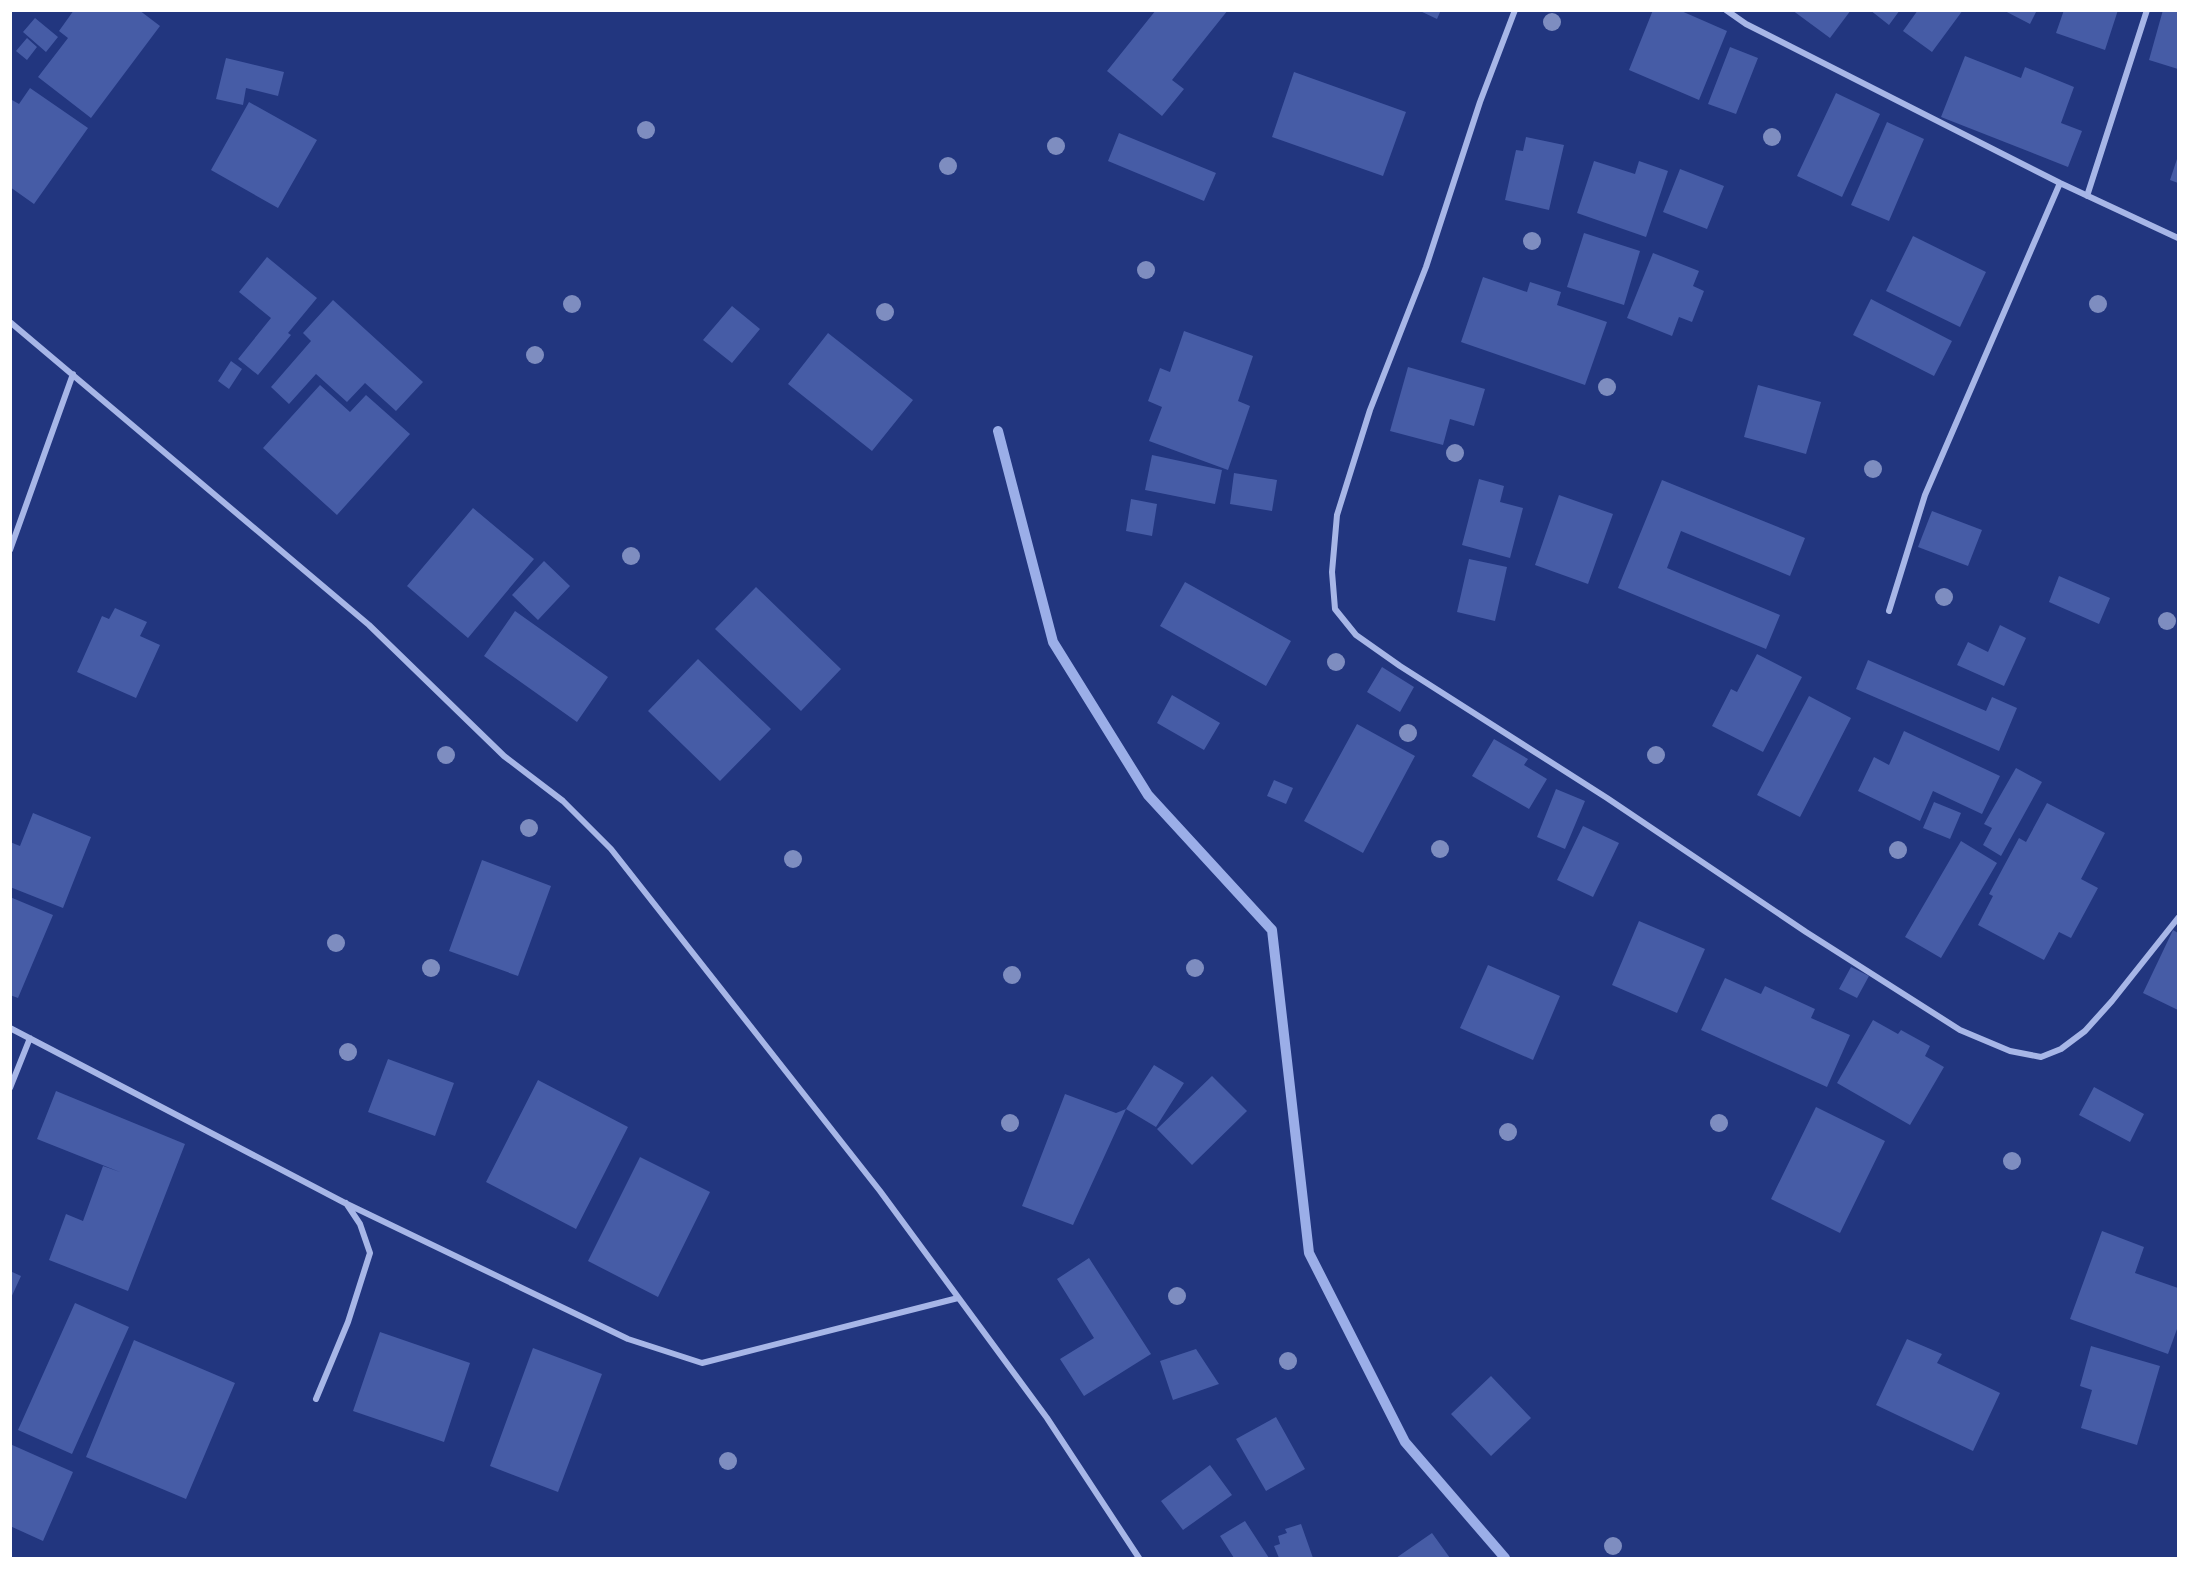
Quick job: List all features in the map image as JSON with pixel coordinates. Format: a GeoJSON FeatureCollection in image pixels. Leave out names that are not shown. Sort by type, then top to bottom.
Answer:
{"type":"FeatureCollection","features":[{"type":"Feature","properties":{"kind":"street"},"geometry":{"type":"LineString","coordinates":[[1515,10],[1480,102],[1426,267],[1370,410],[1337,515],[1332,572],[1335,609],[1356,635],[1400,666],[1607,798],[1806,932],[1960,1030],[2010,1051],[2040,1057],[2061,1049],[2085,1031],[2178,918]]}},
{"type":"Feature","properties":{"kind":"street"},"geometry":{"type":"LineString","coordinates":[[1726,10],[1746,24],[2060,183],[2178,238]]}},
{"type":"Feature","properties":{"kind":"street"},"geometry":{"type":"LineString","coordinates":[[2087,196],[2147,10]]}},
{"type":"Feature","properties":{"kind":"street"},"geometry":{"type":"LineString","coordinates":[[1889,611],[1935,469],[2060,183]]}},
{"type":"Feature","properties":{"kind":"street"},"geometry":{"type":"LineString","coordinates":[[10,322],[369,625],[504,756],[563,801],[611,849],[880,1191],[1047,1418],[1139,1558]]}},
{"type":"Feature","properties":{"kind":"street"},"geometry":{"type":"LineString","coordinates":[[10,550],[73,374]]}},
{"type":"Feature","properties":{"kind":"street"},"geometry":{"type":"LineString","coordinates":[[10,1028],[345,1203],[628,1339],[702,1363],[958,1298]]}},
{"type":"Feature","properties":{"kind":"street"},"geometry":{"type":"LineString","coordinates":[[10,1088],[30,1038]]}},
{"type":"Feature","properties":{"kind":"street"},"geometry":{"type":"LineString","coordinates":[[316,1399],[348,1322],[370,1252],[360,1224],[345,1203]]}},
{"type":"Feature","properties":{"kind":"building"},"geometry":{"type":"Polygon","coordinates":[[[74,10],[139,10],[160,26],[91,118],[38,77],[68,38],[59,31],[74,10]]]}},
{"type":"Feature","properties":{"kind":"building"},"geometry":{"type":"Polygon","coordinates":[[[1156,10],[1228,10],[1172,80],[1184,89],[1162,116],[1107,71],[1156,10]]]}},
{"type":"Feature","properties":{"kind":"building"},"geometry":{"type":"Polygon","coordinates":[[[1418,10],[1441,10],[1437,19],[1418,10]]]}},
{"type":"Feature","properties":{"kind":"building"},"geometry":{"type":"Polygon","coordinates":[[[1653,10],[1679,10],[1727,31],[1699,100],[1629,70],[1653,10]]]}},
{"type":"Feature","properties":{"kind":"building"},"geometry":{"type":"Polygon","coordinates":[[[1792,10],[1851,10],[1830,38],[1792,10]]]}},
{"type":"Feature","properties":{"kind":"building"},"geometry":{"type":"Polygon","coordinates":[[[1870,10],[1900,10],[1889,25],[1870,10]]]}},
{"type":"Feature","properties":{"kind":"building"},"geometry":{"type":"Polygon","coordinates":[[[1918,10],[1963,10],[1932,52],[1903,31],[1918,10]]]}},
{"type":"Feature","properties":{"kind":"building"},"geometry":{"type":"Polygon","coordinates":[[[2003,10],[2037,10],[2030,24],[2003,10]]]}},
{"type":"Feature","properties":{"kind":"building"},"geometry":{"type":"Polygon","coordinates":[[[2064,10],[2118,10],[2105,50],[2056,33],[2064,10]]]}},
{"type":"Feature","properties":{"kind":"building"},"geometry":{"type":"Polygon","coordinates":[[[2163,10],[2178,10],[2178,69],[2149,60],[2163,10]]]}},
{"type":"Feature","properties":{"kind":"building"},"geometry":{"type":"Polygon","coordinates":[[[35,18],[58,37],[46,52],[23,32],[35,18]]]}},
{"type":"Feature","properties":{"kind":"building"},"geometry":{"type":"Polygon","coordinates":[[[27,38],[37,47],[27,60],[16,51],[27,38]]]}},
{"type":"Feature","properties":{"kind":"building"},"geometry":{"type":"Polygon","coordinates":[[[1730,47],[1758,58],[1736,114],[1708,104],[1730,47]]]}},
{"type":"Feature","properties":{"kind":"building"},"geometry":{"type":"Polygon","coordinates":[[[1965,56],[2021,78],[2025,67],[2074,87],[2061,123],[2082,131],[2068,167],[1941,117],[1965,56]]]}},
{"type":"Feature","properties":{"kind":"building"},"geometry":{"type":"Polygon","coordinates":[[[226,58],[284,72],[278,96],[246,88],[243,105],[216,99],[226,58]]]}},
{"type":"Feature","properties":{"kind":"building"},"geometry":{"type":"Polygon","coordinates":[[[1294,72],[1406,112],[1383,176],[1272,137],[1294,72]]]}},
{"type":"Feature","properties":{"kind":"building"},"geometry":{"type":"Polygon","coordinates":[[[30,88],[88,128],[34,204],[10,187],[10,102],[12,100],[19,104],[30,88]]]}},
{"type":"Feature","properties":{"kind":"building"},"geometry":{"type":"Polygon","coordinates":[[[1836,93],[1880,114],[1842,197],[1797,176],[1836,93]]]}},
{"type":"Feature","properties":{"kind":"building"},"geometry":{"type":"Polygon","coordinates":[[[249,102],[317,140],[278,208],[211,170],[249,102]]]}},
{"type":"Feature","properties":{"kind":"building"},"geometry":{"type":"Polygon","coordinates":[[[1887,122],[1924,139],[1889,221],[1851,205],[1887,122]]]}},
{"type":"Feature","properties":{"kind":"building"},"geometry":{"type":"Polygon","coordinates":[[[1119,133],[1216,173],[1204,201],[1108,161],[1119,133]]]}},
{"type":"Feature","properties":{"kind":"building"},"geometry":{"type":"Polygon","coordinates":[[[1526,137],[1564,145],[1549,210],[1505,200],[1516,150],[1523,151],[1526,137]]]}},
{"type":"Feature","properties":{"kind":"building"},"geometry":{"type":"Polygon","coordinates":[[[2178,156],[2178,183],[2170,180],[2178,156]]]}},
{"type":"Feature","properties":{"kind":"building"},"geometry":{"type":"Polygon","coordinates":[[[1594,161],[1635,174],[1639,161],[1668,171],[1646,237],[1577,213],[1594,161]]]}},
{"type":"Feature","properties":{"kind":"building"},"geometry":{"type":"Polygon","coordinates":[[[1680,169],[1724,186],[1707,229],[1663,212],[1680,169]]]}},
{"type":"Feature","properties":{"kind":"building"},"geometry":{"type":"Polygon","coordinates":[[[1584,233],[1640,251],[1624,305],[1567,287],[1584,233]]]}},
{"type":"Feature","properties":{"kind":"building"},"geometry":{"type":"Polygon","coordinates":[[[1913,236],[1986,272],[1960,327],[1886,291],[1913,236]]]}},
{"type":"Feature","properties":{"kind":"building"},"geometry":{"type":"Polygon","coordinates":[[[1653,253],[1699,271],[1693,286],[1704,291],[1692,322],[1679,317],[1672,336],[1627,318],[1653,253]]]}},
{"type":"Feature","properties":{"kind":"building"},"geometry":{"type":"Polygon","coordinates":[[[267,257],[317,298],[288,333],[291,335],[258,375],[238,359],[271,318],[239,292],[267,257]]]}},
{"type":"Feature","properties":{"kind":"building"},"geometry":{"type":"Polygon","coordinates":[[[1483,277],[1527,292],[1530,282],[1561,292],[1557,305],[1607,322],[1585,385],[1461,342],[1483,277]]]}},
{"type":"Feature","properties":{"kind":"building"},"geometry":{"type":"Polygon","coordinates":[[[1871,299],[1952,341],[1934,376],[1853,335],[1871,299]]]}},
{"type":"Feature","properties":{"kind":"building"},"geometry":{"type":"Polygon","coordinates":[[[333,300],[423,382],[396,411],[365,383],[347,402],[316,374],[289,404],[271,387],[311,341],[303,333],[333,300]]]}},
{"type":"Feature","properties":{"kind":"building"},"geometry":{"type":"Polygon","coordinates":[[[732,306],[760,329],[732,363],[703,340],[732,306]]]}},
{"type":"Feature","properties":{"kind":"building"},"geometry":{"type":"Polygon","coordinates":[[[1184,331],[1253,356],[1238,401],[1250,406],[1228,470],[1149,441],[1162,407],[1148,401],[1160,368],[1170,372],[1184,331]]]}},
{"type":"Feature","properties":{"kind":"building"},"geometry":{"type":"Polygon","coordinates":[[[828,333],[913,400],[872,451],[788,384],[828,333]]]}},
{"type":"Feature","properties":{"kind":"building"},"geometry":{"type":"Polygon","coordinates":[[[231,361],[242,369],[229,389],[218,381],[231,361]]]}},
{"type":"Feature","properties":{"kind":"building"},"geometry":{"type":"Polygon","coordinates":[[[1408,367],[1485,389],[1474,426],[1450,419],[1443,445],[1390,431],[1408,367]]]}},
{"type":"Feature","properties":{"kind":"building"},"geometry":{"type":"Polygon","coordinates":[[[320,385],[350,412],[366,395],[410,434],[337,515],[263,448],[320,385]]]}},
{"type":"Feature","properties":{"kind":"building"},"geometry":{"type":"Polygon","coordinates":[[[1758,385],[1821,402],[1806,454],[1744,437],[1758,385]]]}},
{"type":"Feature","properties":{"kind":"building"},"geometry":{"type":"Polygon","coordinates":[[[1152,455],[1222,470],[1215,504],[1145,490],[1152,455]]]}},
{"type":"Feature","properties":{"kind":"building"},"geometry":{"type":"Polygon","coordinates":[[[1234,473],[1277,480],[1272,511],[1230,504],[1234,473]]]}},
{"type":"Feature","properties":{"kind":"building"},"geometry":{"type":"Polygon","coordinates":[[[1479,479],[1504,486],[1500,502],[1523,508],[1510,558],[1462,545],[1479,479]]]}},
{"type":"Feature","properties":{"kind":"building"},"geometry":{"type":"Polygon","coordinates":[[[1662,480],[1805,538],[1790,576],[1681,531],[1667,568],[1780,615],[1766,649],[1618,588],[1662,480]]]}},
{"type":"Feature","properties":{"kind":"building"},"geometry":{"type":"Polygon","coordinates":[[[1559,495],[1613,514],[1588,584],[1535,565],[1559,495]]]}},
{"type":"Feature","properties":{"kind":"building"},"geometry":{"type":"Polygon","coordinates":[[[1131,499],[1157,504],[1152,536],[1126,531],[1131,499]]]}},
{"type":"Feature","properties":{"kind":"building"},"geometry":{"type":"Polygon","coordinates":[[[473,508],[534,559],[468,638],[407,586],[473,508]]]}},
{"type":"Feature","properties":{"kind":"building"},"geometry":{"type":"Polygon","coordinates":[[[1932,511],[1982,530],[1968,566],[1918,547],[1932,511]]]}},
{"type":"Feature","properties":{"kind":"building"},"geometry":{"type":"Polygon","coordinates":[[[1469,559],[1507,567],[1495,621],[1457,612],[1469,559]]]}},
{"type":"Feature","properties":{"kind":"building"},"geometry":{"type":"Polygon","coordinates":[[[544,561],[570,586],[538,620],[512,595],[544,561]]]}},
{"type":"Feature","properties":{"kind":"building"},"geometry":{"type":"Polygon","coordinates":[[[2059,576],[2110,598],[2099,624],[2049,602],[2059,576]]]}},
{"type":"Feature","properties":{"kind":"building"},"geometry":{"type":"Polygon","coordinates":[[[1185,582],[1291,641],[1266,686],[1160,626],[1185,582]]]}},
{"type":"Feature","properties":{"kind":"building"},"geometry":{"type":"Polygon","coordinates":[[[756,587],[841,669],[801,711],[715,629],[756,587]]]}},
{"type":"Feature","properties":{"kind":"building"},"geometry":{"type":"Polygon","coordinates":[[[115,608],[147,622],[140,636],[160,645],[136,698],[77,672],[102,616],[109,619],[115,608]]]}},
{"type":"Feature","properties":{"kind":"building"},"geometry":{"type":"Polygon","coordinates":[[[515,611],[608,677],[577,722],[484,656],[515,611]]]}},
{"type":"Feature","properties":{"kind":"building"},"geometry":{"type":"Polygon","coordinates":[[[2000,625],[2026,638],[2004,686],[1957,665],[1968,642],[1988,652],[2000,625]]]}},
{"type":"Feature","properties":{"kind":"building"},"geometry":{"type":"Polygon","coordinates":[[[1757,654],[1802,677],[1763,752],[1712,726],[1731,689],[1737,692],[1757,654]]]}},
{"type":"Feature","properties":{"kind":"building"},"geometry":{"type":"Polygon","coordinates":[[[698,659],[771,729],[720,781],[648,711],[698,659]]]}},
{"type":"Feature","properties":{"kind":"building"},"geometry":{"type":"Polygon","coordinates":[[[1868,660],[1986,711],[1992,697],[2017,708],[1999,751],[1856,689],[1868,660]]]}},
{"type":"Feature","properties":{"kind":"building"},"geometry":{"type":"Polygon","coordinates":[[[1382,667],[1414,687],[1400,712],[1367,692],[1382,667]]]}},
{"type":"Feature","properties":{"kind":"building"},"geometry":{"type":"Polygon","coordinates":[[[1172,695],[1220,723],[1204,750],[1157,723],[1172,695]]]}},
{"type":"Feature","properties":{"kind":"building"},"geometry":{"type":"Polygon","coordinates":[[[1809,696],[1851,718],[1800,817],[1757,795],[1809,696]]]}},
{"type":"Feature","properties":{"kind":"building"},"geometry":{"type":"Polygon","coordinates":[[[1357,724],[1415,756],[1363,853],[1304,821],[1357,724]]]}},
{"type":"Feature","properties":{"kind":"building"},"geometry":{"type":"Polygon","coordinates":[[[1904,731],[2000,776],[1982,814],[1933,791],[1920,821],[1858,791],[1874,757],[1889,765],[1904,731]]]}},
{"type":"Feature","properties":{"kind":"building"},"geometry":{"type":"Polygon","coordinates":[[[1494,739],[1528,759],[1524,765],[1547,779],[1529,809],[1472,776],[1494,739]]]}},
{"type":"Feature","properties":{"kind":"building"},"geometry":{"type":"Polygon","coordinates":[[[2016,768],[2042,782],[2001,856],[1983,845],[1992,828],[1984,824],[2016,768]]]}},
{"type":"Feature","properties":{"kind":"building"},"geometry":{"type":"Polygon","coordinates":[[[1274,780],[1293,788],[1286,804],[1267,796],[1274,780]]]}},
{"type":"Feature","properties":{"kind":"building"},"geometry":{"type":"Polygon","coordinates":[[[1556,789],[1585,801],[1565,849],[1537,837],[1556,789]]]}},
{"type":"Feature","properties":{"kind":"building"},"geometry":{"type":"Polygon","coordinates":[[[1934,802],[1961,813],[1950,839],[1923,828],[1934,802]]]}},
{"type":"Feature","properties":{"kind":"building"},"geometry":{"type":"Polygon","coordinates":[[[2047,803],[2105,833],[2081,879],[2098,888],[2071,938],[2059,932],[2044,960],[1978,925],[1993,896],[1989,894],[2019,838],[2026,842],[2047,803]]]}},
{"type":"Feature","properties":{"kind":"building"},"geometry":{"type":"Polygon","coordinates":[[[33,813],[91,837],[63,908],[10,887],[10,842],[20,846],[33,813]]]}},
{"type":"Feature","properties":{"kind":"building"},"geometry":{"type":"Polygon","coordinates":[[[1583,826],[1619,843],[1593,897],[1557,880],[1583,826]]]}},
{"type":"Feature","properties":{"kind":"building"},"geometry":{"type":"Polygon","coordinates":[[[1961,841],[1997,863],[1941,958],[1905,937],[1961,841]]]}},
{"type":"Feature","properties":{"kind":"building"},"geometry":{"type":"Polygon","coordinates":[[[482,860],[551,886],[518,976],[449,951],[482,860]]]}},
{"type":"Feature","properties":{"kind":"building"},"geometry":{"type":"Polygon","coordinates":[[[10,897],[53,915],[18,998],[10,995],[10,897]]]}},
{"type":"Feature","properties":{"kind":"building"},"geometry":{"type":"Polygon","coordinates":[[[1639,921],[1705,949],[1677,1013],[1612,985],[1639,921]]]}},
{"type":"Feature","properties":{"kind":"building"},"geometry":{"type":"Polygon","coordinates":[[[2173,930],[2178,933],[2178,1010],[2143,993],[2173,930]]]}},
{"type":"Feature","properties":{"kind":"building"},"geometry":{"type":"Polygon","coordinates":[[[1488,965],[1560,996],[1533,1060],[1460,1028],[1488,965]]]}},
{"type":"Feature","properties":{"kind":"building"},"geometry":{"type":"Polygon","coordinates":[[[1851,967],[1869,976],[1857,998],[1839,989],[1851,967]]]}},
{"type":"Feature","properties":{"kind":"building"},"geometry":{"type":"Polygon","coordinates":[[[1725,978],[1761,994],[1765,986],[1815,1009],[1811,1018],[1850,1035],[1827,1087],[1701,1030],[1725,978]]]}},
{"type":"Feature","properties":{"kind":"building"},"geometry":{"type":"Polygon","coordinates":[[[1873,1020],[1898,1034],[1901,1030],[1930,1046],[1925,1056],[1944,1067],[1910,1125],[1837,1083],[1873,1020]]]}},
{"type":"Feature","properties":{"kind":"building"},"geometry":{"type":"Polygon","coordinates":[[[388,1059],[454,1083],[435,1136],[368,1112],[388,1059]]]}},
{"type":"Feature","properties":{"kind":"building"},"geometry":{"type":"Polygon","coordinates":[[[1154,1065],[1184,1083],[1156,1127],[1126,1109],[1154,1065]]]}},
{"type":"Feature","properties":{"kind":"building"},"geometry":{"type":"Polygon","coordinates":[[[1212,1076],[1247,1111],[1192,1165],[1157,1129],[1212,1076]]]}},
{"type":"Feature","properties":{"kind":"building"},"geometry":{"type":"Polygon","coordinates":[[[538,1080],[628,1127],[576,1229],[486,1182],[538,1080]]]}},
{"type":"Feature","properties":{"kind":"building"},"geometry":{"type":"Polygon","coordinates":[[[2094,1087],[2144,1114],[2130,1142],[2079,1115],[2094,1087]]]}},
{"type":"Feature","properties":{"kind":"building"},"geometry":{"type":"Polygon","coordinates":[[[56,1091],[185,1144],[128,1291],[49,1260],[66,1214],[83,1221],[103,1166],[120,1172],[37,1139],[56,1091]]]}},
{"type":"Feature","properties":{"kind":"building"},"geometry":{"type":"Polygon","coordinates":[[[1065,1094],[1116,1113],[1126,1109],[1073,1225],[1022,1206],[1065,1094]]]}},
{"type":"Feature","properties":{"kind":"building"},"geometry":{"type":"Polygon","coordinates":[[[1816,1107],[1885,1141],[1840,1233],[1771,1199],[1816,1107]]]}},
{"type":"Feature","properties":{"kind":"building"},"geometry":{"type":"Polygon","coordinates":[[[640,1157],[710,1192],[658,1297],[588,1261],[640,1157]]]}},
{"type":"Feature","properties":{"kind":"building"},"geometry":{"type":"Polygon","coordinates":[[[2102,1231],[2144,1247],[2135,1273],[2178,1288],[2178,1330],[2168,1354],[2070,1319],[2102,1231]]]}},
{"type":"Feature","properties":{"kind":"building"},"geometry":{"type":"Polygon","coordinates":[[[1089,1258],[1151,1354],[1084,1396],[1060,1359],[1094,1338],[1057,1279],[1089,1258]]]}},
{"type":"Feature","properties":{"kind":"building"},"geometry":{"type":"Polygon","coordinates":[[[10,1271],[21,1276],[10,1300],[10,1271]]]}},
{"type":"Feature","properties":{"kind":"building"},"geometry":{"type":"Polygon","coordinates":[[[75,1303],[129,1327],[72,1454],[18,1430],[75,1303]]]}},
{"type":"Feature","properties":{"kind":"building"},"geometry":{"type":"Polygon","coordinates":[[[380,1332],[470,1363],[444,1442],[353,1411],[380,1332]]]}},
{"type":"Feature","properties":{"kind":"building"},"geometry":{"type":"Polygon","coordinates":[[[1907,1339],[1942,1354],[1937,1363],[2000,1393],[1973,1451],[1876,1405],[1907,1339]]]}},
{"type":"Feature","properties":{"kind":"building"},"geometry":{"type":"Polygon","coordinates":[[[134,1340],[235,1383],[186,1499],[86,1457],[134,1340]]]}},
{"type":"Feature","properties":{"kind":"building"},"geometry":{"type":"Polygon","coordinates":[[[2091,1346],[2160,1366],[2137,1445],[2081,1428],[2092,1390],[2080,1386],[2091,1346]]]}},
{"type":"Feature","properties":{"kind":"building"},"geometry":{"type":"Polygon","coordinates":[[[533,1348],[602,1374],[558,1492],[490,1466],[533,1348]]]}},
{"type":"Feature","properties":{"kind":"building"},"geometry":{"type":"Polygon","coordinates":[[[1196,1349],[1219,1384],[1173,1400],[1160,1361],[1196,1349]]]}},
{"type":"Feature","properties":{"kind":"building"},"geometry":{"type":"Polygon","coordinates":[[[1491,1376],[1531,1418],[1491,1456],[1451,1414],[1491,1376]]]}},
{"type":"Feature","properties":{"kind":"building"},"geometry":{"type":"Polygon","coordinates":[[[1276,1417],[1305,1469],[1266,1491],[1236,1439],[1276,1417]]]}},
{"type":"Feature","properties":{"kind":"building"},"geometry":{"type":"Polygon","coordinates":[[[10,1444],[73,1472],[43,1541],[10,1526],[10,1444]]]}},
{"type":"Feature","properties":{"kind":"building"},"geometry":{"type":"Polygon","coordinates":[[[1210,1465],[1232,1495],[1183,1530],[1161,1501],[1210,1465]]]}},
{"type":"Feature","properties":{"kind":"building"},"geometry":{"type":"Polygon","coordinates":[[[1245,1521],[1269,1558],[1234,1558],[1220,1536],[1245,1521]]]}},
{"type":"Feature","properties":{"kind":"building"},"geometry":{"type":"Polygon","coordinates":[[[1301,1524],[1313,1558],[1279,1558],[1274,1546],[1280,1544],[1278,1536],[1287,1533],[1285,1529],[1301,1524]]]}},
{"type":"Feature","properties":{"kind":"building"},"geometry":{"type":"Polygon","coordinates":[[[1432,1533],[1450,1558],[1396,1558],[1432,1533]]]}},
{"type":"Feature","properties":{"kind":"waterway"},"geometry":{"type":"LineString","coordinates":[[998,431],[1053,642],[1148,795],[1272,930],[1309,1253],[1405,1442],[1505,1558]]}}]}
